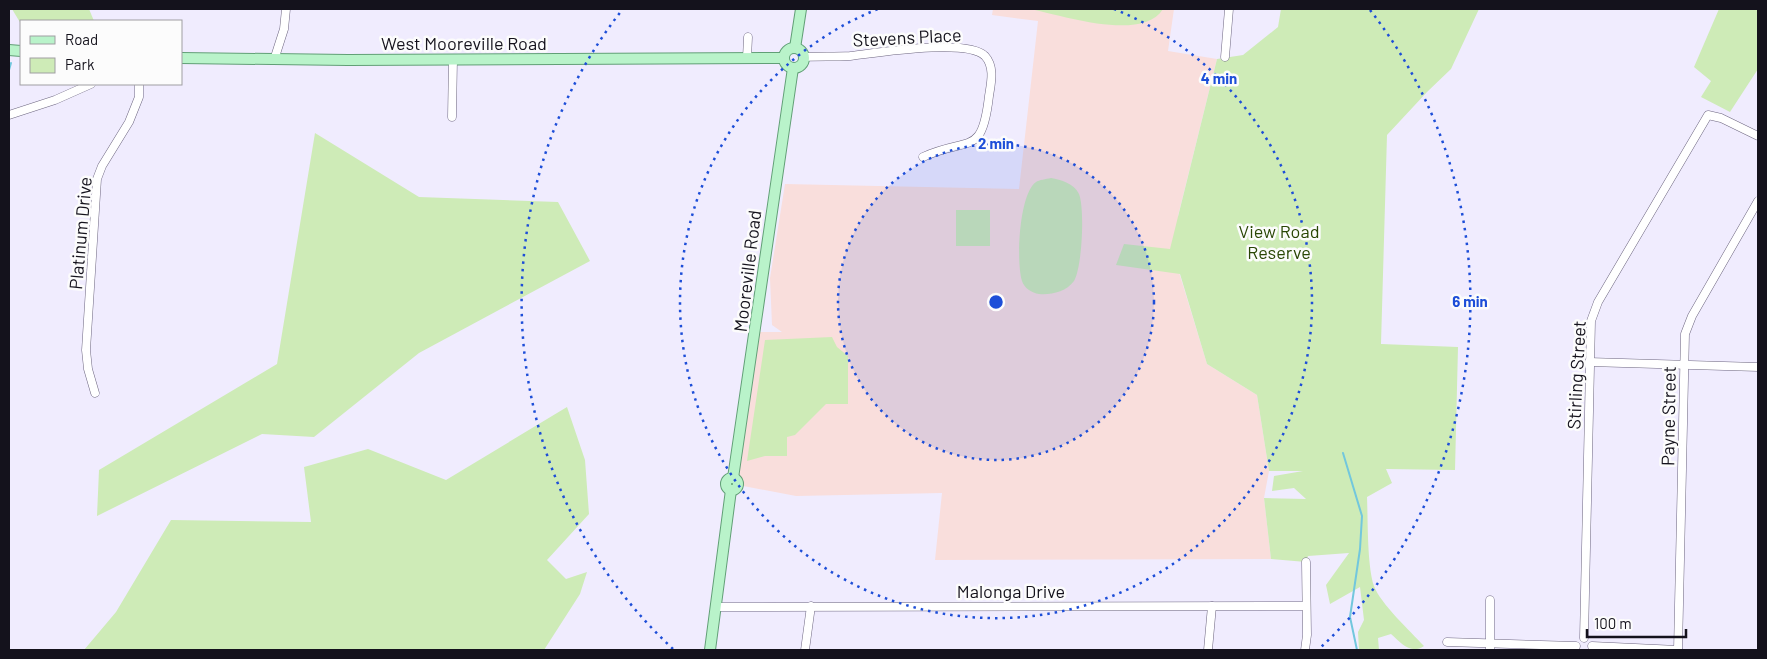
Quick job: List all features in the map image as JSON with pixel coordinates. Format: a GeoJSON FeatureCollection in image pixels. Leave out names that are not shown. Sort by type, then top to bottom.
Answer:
{"type":"FeatureCollection","features":[{"type":"Feature","properties":{"kind":"main road"},"geometry":{"type":"LineString","coordinates":[[796,48],[801,9]]}},
{"type":"Feature","properties":{"kind":"main road"},"geometry":{"type":"LineString","coordinates":[[796,48],[804,56],[801,65],[793,68],[787,66],[784,58],[789,49],[796,48]]}},
{"type":"Feature","properties":{"kind":"main road","name":"West Mooreville Road"},"geometry":{"type":"LineString","coordinates":[[182,58],[274,60],[784,58]]}},
{"type":"Feature","properties":{"kind":"main road","name":"Mooreville Road"},"geometry":{"type":"LineString","coordinates":[[710,650],[731,490],[738,485],[737,481],[733,478],[793,68]]}},
{"type":"Feature","properties":{"kind":"street"},"geometry":{"type":"LineString","coordinates":[[274,60],[284,29],[286,9]]}},
{"type":"Feature","properties":{"kind":"street"},"geometry":{"type":"LineString","coordinates":[[1225,57],[1229,9]]}},
{"type":"Feature","properties":{"kind":"street"},"geometry":{"type":"LineString","coordinates":[[747,58],[748,37]]}},
{"type":"Feature","properties":{"kind":"street","name":"Stevens Place"},"geometry":{"type":"LineString","coordinates":[[804,56],[848,56],[921,48],[972,49],[984,55],[990,67],[991,79],[986,123],[982,134],[972,142],[943,148],[923,157]]}},
{"type":"Feature","properties":{"kind":"street"},"geometry":{"type":"LineString","coordinates":[[452,117],[453,59]]}},
{"type":"Feature","properties":{"kind":"street"},"geometry":{"type":"LineString","coordinates":[[9,115],[55,100],[89,85]]}},
{"type":"Feature","properties":{"kind":"street","name":"Platinum Drive"},"geometry":{"type":"LineString","coordinates":[[95,393],[88,369],[86,350],[94,193],[102,166],[129,122],[139,97],[139,85]]}},
{"type":"Feature","properties":{"kind":"street","name":"Stirling Street"},"geometry":{"type":"LineString","coordinates":[[1584,638],[1591,321],[1598,302],[1708,115],[1721,118],[1758,136]]}},
{"type":"Feature","properties":{"kind":"street","name":"Payne Street"},"geometry":{"type":"LineString","coordinates":[[1678,650],[1685,334],[1692,316],[1758,201]]}},
{"type":"Feature","properties":{"kind":"street"},"geometry":{"type":"LineString","coordinates":[[1589,362],[1758,366]]}},
{"type":"Feature","properties":{"kind":"street"},"geometry":{"type":"LineString","coordinates":[[1306,562],[1306,650]]}},
{"type":"Feature","properties":{"kind":"street"},"geometry":{"type":"LineString","coordinates":[[1490,600],[1490,646]]}},
{"type":"Feature","properties":{"kind":"street","name":"Malonga Drive"},"geometry":{"type":"LineString","coordinates":[[716,606],[1306,606]]}},
{"type":"Feature","properties":{"kind":"street"},"geometry":{"type":"LineString","coordinates":[[806,650],[811,606]]}},
{"type":"Feature","properties":{"kind":"street"},"geometry":{"type":"LineString","coordinates":[[1208,650],[1212,606]]}},
{"type":"Feature","properties":{"kind":"street"},"geometry":{"type":"LineString","coordinates":[[1447,642],[1490,646],[1577,648],[1579,640],[1584,638],[1588,640],[1591,648],[1678,650]]}},
{"type":"Feature","properties":{"kind":"shaded area"},"geometry":{"type":"Polygon","coordinates":[[[993,9],[1174,9],[1168,51],[1217,59],[1178,216],[1178,269],[1207,364],[1257,395],[1269,471],[1264,498],[1271,559],[935,560],[942,493],[796,496],[738,485],[756,332],[782,332],[772,325],[770,278],[785,184],[1019,189],[1038,21],[992,15],[993,9]]]}},
{"type":"Feature","properties":{"kind":"green space"},"geometry":{"type":"Polygon","coordinates":[[[12,9],[89,9],[94,20],[20,20],[20,22],[12,9]]]}},
{"type":"Feature","properties":{"kind":"green space"},"geometry":{"type":"Polygon","coordinates":[[[1031,9],[1163,9],[1153,19],[1138,24],[1121,25],[1082,21],[1031,9]]]}},
{"type":"Feature","properties":{"kind":"green space","name":"View Road Reserve"},"geometry":{"type":"Polygon","coordinates":[[[1281,9],[1479,9],[1451,69],[1387,135],[1381,344],[1458,347],[1455,470],[1386,469],[1392,483],[1367,497],[1369,555],[1374,586],[1389,609],[1424,646],[1415,649],[1406,647],[1391,634],[1378,638],[1379,650],[1359,650],[1358,632],[1364,620],[1360,587],[1330,604],[1326,585],[1349,553],[1308,556],[1306,562],[1271,559],[1264,498],[1306,499],[1294,488],[1272,491],[1274,476],[1303,471],[1269,471],[1257,395],[1207,364],[1180,274],[1116,265],[1124,244],[1170,249],[1217,59],[1243,55],[1278,27],[1281,9]]]}},
{"type":"Feature","properties":{"kind":"green space"},"geometry":{"type":"Polygon","coordinates":[[[1719,9],[1758,9],[1758,69],[1730,112],[1701,97],[1711,81],[1694,67],[1719,9]]]}},
{"type":"Feature","properties":{"kind":"green space"},"geometry":{"type":"Polygon","coordinates":[[[315,133],[419,197],[558,202],[590,261],[419,353],[314,437],[262,434],[97,516],[99,470],[277,364],[315,133]]]}},
{"type":"Feature","properties":{"kind":"green space"},"geometry":{"type":"Polygon","coordinates":[[[1051,178],[1071,185],[1079,194],[1082,212],[1081,252],[1077,274],[1071,285],[1058,292],[1039,294],[1029,290],[1022,281],[1019,259],[1020,229],[1030,189],[1037,181],[1051,178]]]}},
{"type":"Feature","properties":{"kind":"green space"},"geometry":{"type":"Polygon","coordinates":[[[956,210],[990,210],[990,246],[956,246],[956,210]]]}},
{"type":"Feature","properties":{"kind":"green space"},"geometry":{"type":"Polygon","coordinates":[[[832,337],[837,347],[848,356],[848,404],[826,404],[795,435],[787,437],[787,456],[765,456],[747,461],[765,340],[832,337]]]}},
{"type":"Feature","properties":{"kind":"green space"},"geometry":{"type":"Polygon","coordinates":[[[567,407],[585,460],[589,514],[547,560],[566,579],[587,572],[580,594],[544,650],[84,650],[116,612],[171,520],[311,522],[304,467],[368,449],[446,480],[567,407]]]}},
{"type":"Feature","properties":{"kind":"waterway"},"geometry":{"type":"LineString","coordinates":[[9,70],[11,63]]}},
{"type":"Feature","properties":{"kind":"waterway"},"geometry":{"type":"LineString","coordinates":[[1343,453],[1362,516],[1360,549],[1350,617],[1357,650]]}}]}
